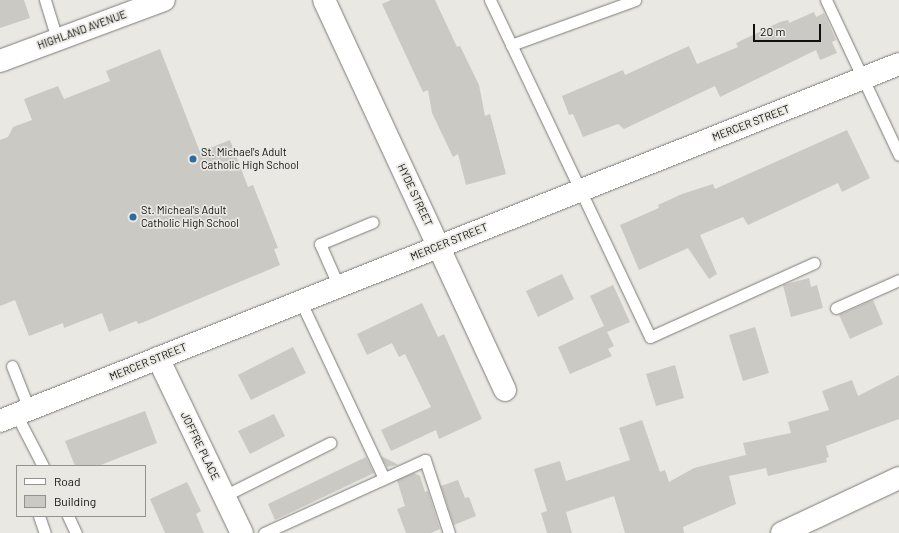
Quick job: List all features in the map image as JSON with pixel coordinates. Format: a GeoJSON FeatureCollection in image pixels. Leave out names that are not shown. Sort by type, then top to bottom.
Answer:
{"type":"FeatureCollection","features":[{"type":"Feature","properties":{"kind":"street","name":"HIGHLAND AVENUE"},"geometry":{"type":"LineString","coordinates":[[0,61],[164,0]]}},
{"type":"Feature","properties":{"kind":"street","name":"HYDE STREET"},"geometry":{"type":"LineString","coordinates":[[324,0],[505,390]]}},
{"type":"Feature","properties":{"kind":"street","name":"MERCER STREET"},"geometry":{"type":"LineString","coordinates":[[15,415],[899,64]]}},
{"type":"Feature","properties":{"kind":"street","name":"JOFFRE PLACE"},"geometry":{"type":"LineString","coordinates":[[158,358],[242,533]]}},
{"type":"Feature","properties":{"kind":"street"},"geometry":{"type":"LineString","coordinates":[[782,533],[899,478]]}},
{"type":"Feature","properties":{"kind":"lane"},"geometry":{"type":"LineString","coordinates":[[45,0],[57,39]]}},
{"type":"Feature","properties":{"kind":"lane"},"geometry":{"type":"LineString","coordinates":[[490,0],[650,337],[814,263]]}},
{"type":"Feature","properties":{"kind":"lane"},"geometry":{"type":"LineString","coordinates":[[511,46],[635,0]]}},
{"type":"Feature","properties":{"kind":"lane"},"geometry":{"type":"LineString","coordinates":[[826,0],[899,155]]}},
{"type":"Feature","properties":{"kind":"lane"},"geometry":{"type":"LineString","coordinates":[[338,287],[320,244],[373,222]]}},
{"type":"Feature","properties":{"kind":"lane"},"geometry":{"type":"LineString","coordinates":[[836,308],[899,280]]}},
{"type":"Feature","properties":{"kind":"lane"},"geometry":{"type":"LineString","coordinates":[[301,302],[384,478]]}},
{"type":"Feature","properties":{"kind":"lane"},"geometry":{"type":"LineString","coordinates":[[12,366],[15,415],[42,465]]}},
{"type":"Feature","properties":{"kind":"lane"},"geometry":{"type":"LineString","coordinates":[[224,496],[330,443]]}},
{"type":"Feature","properties":{"kind":"lane"},"geometry":{"type":"LineString","coordinates":[[264,533],[425,460],[448,533]]}},
{"type":"Feature","properties":{"kind":"lane"},"geometry":{"type":"LineString","coordinates":[[39,517],[45,533]]}},
{"type":"Feature","properties":{"kind":"lane"},"geometry":{"type":"LineString","coordinates":[[68,517],[76,533]]}},
{"type":"Feature","properties":{"kind":"building"},"geometry":{"type":"Polygon","coordinates":[[[0,0],[24,0],[30,18],[0,28],[0,0]]]}},
{"type":"Feature","properties":{"kind":"building"},"geometry":{"type":"Polygon","coordinates":[[[391,0],[435,0],[457,47],[460,46],[479,85],[485,116],[490,114],[506,174],[466,185],[458,154],[453,157],[432,113],[428,90],[423,92],[382,4],[391,0]]]}},
{"type":"Feature","properties":{"kind":"building"},"geometry":{"type":"Polygon","coordinates":[[[814,12],[816,17],[824,13],[836,40],[832,42],[837,53],[820,60],[816,50],[720,97],[715,86],[624,129],[618,124],[583,137],[573,114],[569,115],[562,96],[623,70],[625,75],[689,46],[697,64],[738,47],[736,43],[780,22],[788,20],[789,23],[814,12]]]}},
{"type":"Feature","properties":{"kind":"building","name":"St. Micheal's Adult Catholic High School"},"geometry":{"type":"Polygon","coordinates":[[[160,49],[200,152],[230,140],[248,187],[253,185],[278,248],[274,249],[280,265],[139,324],[136,321],[109,332],[102,313],[64,328],[63,323],[29,336],[15,300],[0,306],[0,140],[8,137],[13,127],[32,120],[24,99],[58,86],[64,99],[110,81],[106,71],[160,49]]]}},
{"type":"Feature","properties":{"kind":"building"},"geometry":{"type":"Polygon","coordinates":[[[847,130],[870,178],[842,192],[838,183],[748,225],[743,217],[700,235],[717,274],[709,279],[688,248],[639,270],[620,225],[659,208],[658,205],[682,194],[713,184],[715,189],[847,130]]]}},
{"type":"Feature","properties":{"kind":"building"},"geometry":{"type":"Polygon","coordinates":[[[562,274],[574,299],[538,317],[526,291],[562,274]]]}},
{"type":"Feature","properties":{"kind":"building"},"geometry":{"type":"Polygon","coordinates":[[[809,278],[811,287],[817,285],[823,308],[791,317],[783,285],[809,278]]]}},
{"type":"Feature","properties":{"kind":"building"},"geometry":{"type":"Polygon","coordinates":[[[613,285],[630,322],[607,332],[614,346],[608,349],[612,356],[570,374],[558,347],[604,326],[590,296],[613,285]]]}},
{"type":"Feature","properties":{"kind":"building"},"geometry":{"type":"Polygon","coordinates":[[[873,300],[883,324],[850,339],[839,315],[873,300]]]}},
{"type":"Feature","properties":{"kind":"building"},"geometry":{"type":"Polygon","coordinates":[[[422,303],[438,337],[444,334],[482,419],[439,439],[436,430],[391,451],[381,430],[431,407],[405,354],[399,357],[392,343],[367,355],[357,334],[422,303]]]}},
{"type":"Feature","properties":{"kind":"building"},"geometry":{"type":"Polygon","coordinates":[[[755,327],[769,373],[743,381],[729,335],[755,327]]]}},
{"type":"Feature","properties":{"kind":"building"},"geometry":{"type":"Polygon","coordinates":[[[293,347],[306,373],[251,400],[238,375],[293,347]]]}},
{"type":"Feature","properties":{"kind":"building"},"geometry":{"type":"Polygon","coordinates":[[[675,365],[684,398],[656,406],[646,374],[675,365]]]}},
{"type":"Feature","properties":{"kind":"building"},"geometry":{"type":"Polygon","coordinates":[[[899,375],[899,419],[826,446],[829,457],[826,458],[827,462],[768,476],[766,468],[729,476],[736,504],[683,527],[684,533],[625,533],[614,496],[566,512],[572,533],[547,533],[541,513],[547,511],[534,469],[560,461],[566,481],[630,460],[619,428],[642,420],[660,472],[665,470],[669,482],[694,468],[746,455],[743,443],[791,433],[788,422],[829,410],[822,391],[852,380],[858,396],[899,375]]]}},
{"type":"Feature","properties":{"kind":"building"},"geometry":{"type":"Polygon","coordinates":[[[145,411],[157,443],[101,465],[75,465],[65,441],[145,411]]]}},
{"type":"Feature","properties":{"kind":"building"},"geometry":{"type":"Polygon","coordinates":[[[274,414],[285,436],[250,454],[238,431],[274,414]]]}},
{"type":"Feature","properties":{"kind":"building"},"geometry":{"type":"Polygon","coordinates":[[[381,456],[395,463],[398,465],[387,467],[381,456]]]}},
{"type":"Feature","properties":{"kind":"building"},"geometry":{"type":"Polygon","coordinates":[[[366,457],[374,473],[275,520],[268,504],[366,457]]]}},
{"type":"Feature","properties":{"kind":"building"},"geometry":{"type":"Polygon","coordinates":[[[414,473],[420,476],[425,492],[428,491],[440,529],[431,533],[406,533],[397,509],[405,506],[397,480],[414,473]]]}},
{"type":"Feature","properties":{"kind":"building"},"geometry":{"type":"Polygon","coordinates":[[[458,480],[465,498],[469,497],[476,516],[454,525],[441,486],[458,480]]]}},
{"type":"Feature","properties":{"kind":"building"},"geometry":{"type":"Polygon","coordinates":[[[187,482],[201,511],[196,514],[204,533],[165,533],[150,499],[187,482]]]}},
{"type":"Feature","properties":{"kind":"place","name":"St. Michael's Adult Catholic High School"},"geometry":{"type":"Point","coordinates":[193,159]}},
{"type":"Feature","properties":{"kind":"place","name":"St. Micheal's Adult Catholic High School"},"geometry":{"type":"Point","coordinates":[133,217]}}]}
